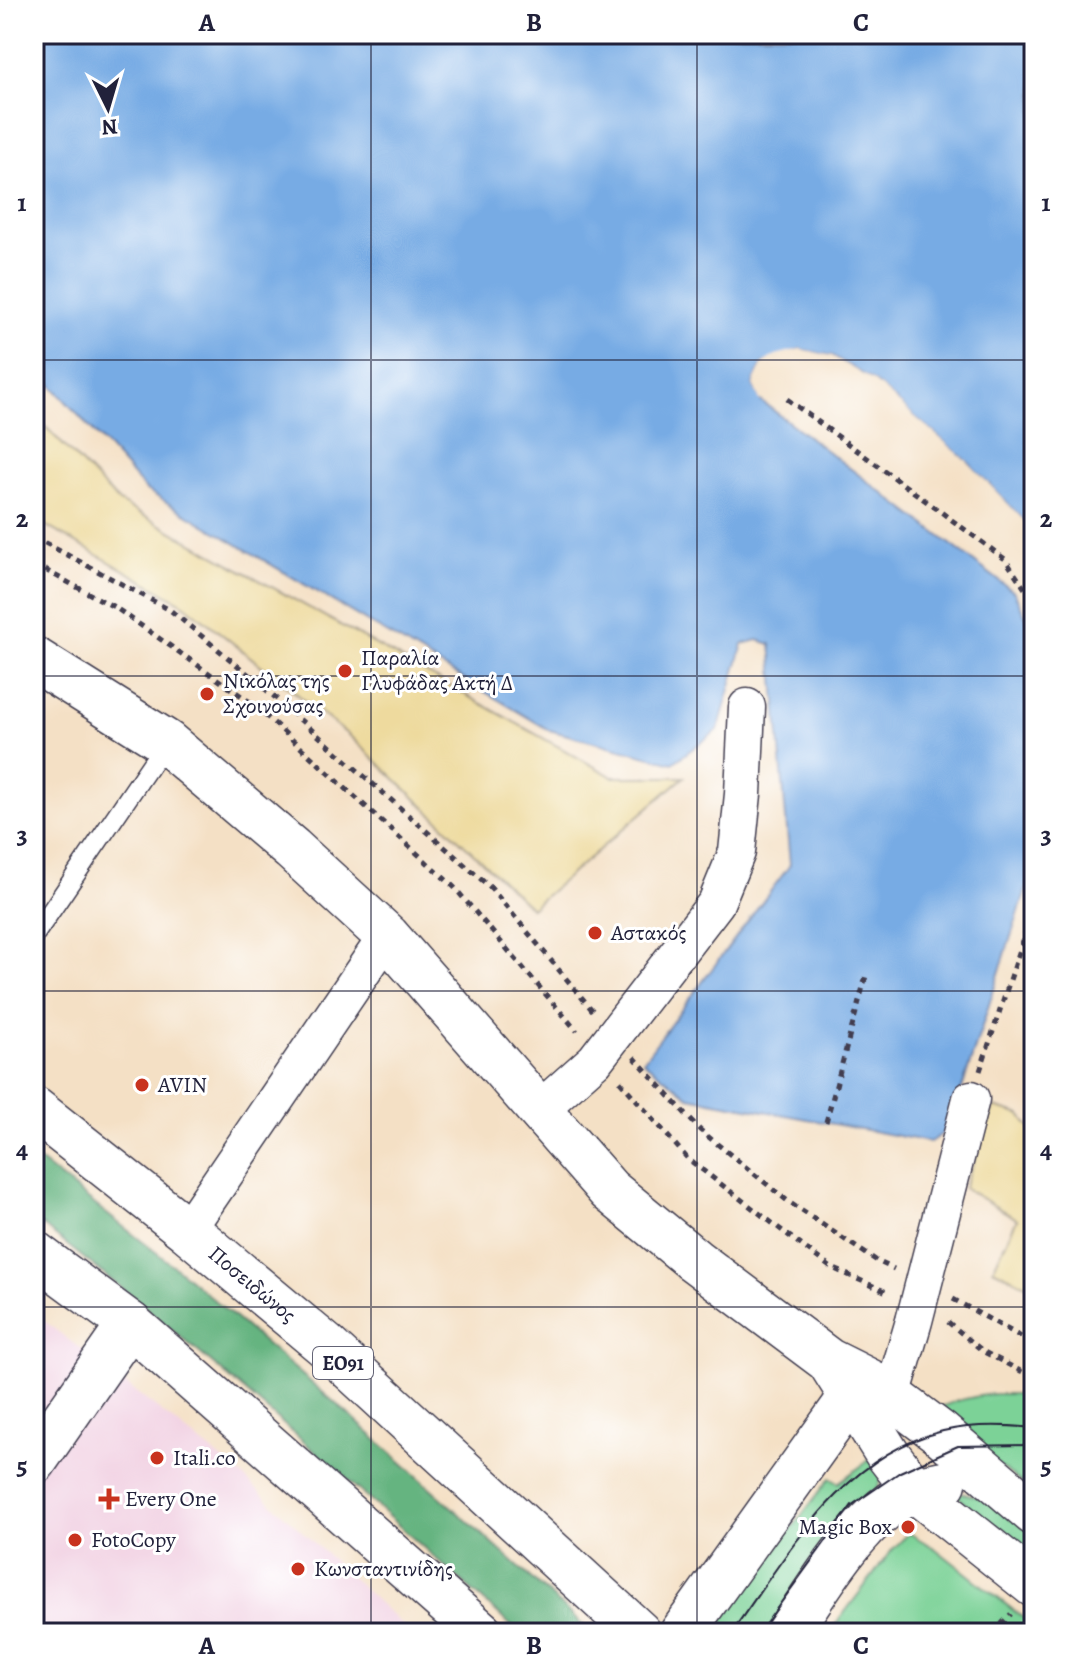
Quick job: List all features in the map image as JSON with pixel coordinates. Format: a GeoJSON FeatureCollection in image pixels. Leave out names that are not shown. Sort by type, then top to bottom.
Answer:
{"type":"FeatureCollection","features":[{"type":"Feature","properties":{"kind":"main road"},"geometry":{"type":"LineString","coordinates":[[34,659],[166,742],[292,849],[387,936],[609,1190],[694,1260],[829,1361],[875,1384],[872,1397],[682,1633]]}},
{"type":"Feature","properties":{"kind":"main road","name":"Ποσειδώνος"},"geometry":{"type":"LineString","coordinates":[[34,1109],[325,1345],[639,1633]]}},
{"type":"Feature","properties":{"kind":"main road"},"geometry":{"type":"LineString","coordinates":[[34,1253],[130,1324],[481,1633]]}},
{"type":"Feature","properties":{"kind":"main road"},"geometry":{"type":"LineString","coordinates":[[34,1462],[130,1324]]}},
{"type":"Feature","properties":{"kind":"main road"},"geometry":{"type":"LineString","coordinates":[[872,1397],[958,1446],[986,1474],[1034,1513]]}},
{"type":"Feature","properties":{"kind":"main road"},"geometry":{"type":"LineString","coordinates":[[872,1397],[888,1455],[915,1490],[1034,1585]]}},
{"type":"Feature","properties":{"kind":"main road"},"geometry":{"type":"LineString","coordinates":[[788,1633],[850,1543],[893,1503],[915,1490],[986,1474]]}},
{"type":"Feature","properties":{"kind":"street"},"geometry":{"type":"LineString","coordinates":[[539,1110],[606,1045],[716,903],[737,852],[747,707]]}},
{"type":"Feature","properties":{"kind":"street"},"geometry":{"type":"LineString","coordinates":[[187,1230],[387,936]]}},
{"type":"Feature","properties":{"kind":"street"},"geometry":{"type":"LineString","coordinates":[[872,1397],[924,1283],[971,1099]]}},
{"type":"Feature","properties":{"kind":"lane"},"geometry":{"type":"LineString","coordinates":[[34,936],[166,742]]}},
{"type":"Feature","properties":{"kind":"path"},"geometry":{"type":"LineString","coordinates":[[787,399],[1005,559],[1034,602]]}},
{"type":"Feature","properties":{"kind":"path"},"geometry":{"type":"LineString","coordinates":[[34,537],[170,610],[254,679],[491,888],[688,1159],[830,1267]]}},
{"type":"Feature","properties":{"kind":"path"},"geometry":{"type":"LineString","coordinates":[[34,564],[116,608],[253,704],[454,887],[606,1045],[700,1130],[779,1194],[877,1261],[924,1283],[1034,1344]]}},
{"type":"Feature","properties":{"kind":"path"},"geometry":{"type":"LineString","coordinates":[[971,1099],[1034,907]]}},
{"type":"Feature","properties":{"kind":"path"},"geometry":{"type":"LineString","coordinates":[[826,1122],[866,976]]}},
{"type":"Feature","properties":{"kind":"shaded area"},"geometry":{"type":"Polygon","coordinates":[[[34,1313],[236,1470],[411,1633],[34,1633],[34,1313]]]}},
{"type":"Feature","properties":{"kind":"green space"},"geometry":{"type":"Polygon","coordinates":[[[34,1157],[180,1271],[347,1413],[592,1633],[519,1633],[220,1370],[34,1219],[34,1157]]]}},
{"type":"Feature","properties":{"kind":"green space"},"geometry":{"type":"Polygon","coordinates":[[[994,1394],[1034,1394],[1034,1492],[929,1413],[960,1400],[994,1394]]]}},
{"type":"Feature","properties":{"kind":"green space"},"geometry":{"type":"Polygon","coordinates":[[[876,1455],[880,1480],[876,1495],[767,1633],[721,1633],[715,1629],[830,1478],[838,1483],[876,1455]]]}},
{"type":"Feature","properties":{"kind":"green space"},"geometry":{"type":"Polygon","coordinates":[[[953,1492],[988,1501],[1034,1535],[1034,1566],[953,1492]]]}},
{"type":"Feature","properties":{"kind":"green space"},"geometry":{"type":"Polygon","coordinates":[[[909,1533],[936,1549],[1027,1621],[1034,1633],[829,1633],[893,1549],[909,1533]]]}},
{"type":"Feature","properties":{"kind":"sand","name":"Παραλία Γλυφάδας Ακτή Δ"},"geometry":{"type":"Polygon","coordinates":[[[34,415],[119,502],[613,777],[684,777],[531,908],[352,738],[184,604],[34,519],[34,415]]]}},
{"type":"Feature","properties":{"kind":"sand"},"geometry":{"type":"Polygon","coordinates":[[[994,1107],[1021,1115],[1034,1132],[1034,1289],[993,1269],[1017,1219],[964,1188],[994,1107]]]}},
{"type":"Feature","properties":{"kind":"water"},"geometry":{"type":"Polygon","coordinates":[[[34,34],[1034,34],[1034,531],[967,461],[873,381],[833,356],[800,349],[763,363],[753,384],[761,401],[1014,592],[1034,633],[1034,865],[949,1129],[930,1142],[689,1097],[643,1061],[790,865],[771,644],[758,640],[743,644],[718,730],[673,763],[549,730],[146,490],[34,366],[34,34]]]}},
{"type":"Feature","properties":{"kind":"pier"},"geometry":{"type":"Polygon","coordinates":[[[800,349],[832,356],[873,381],[967,461],[1034,531],[1034,535],[964,463],[871,384],[831,359],[800,353],[777,359],[766,366],[758,384],[764,399],[760,401],[753,384],[763,363],[776,355],[800,349]]]}},
{"type":"Feature","properties":{"kind":"tram line"},"geometry":{"type":"LineString","coordinates":[[731,1633],[820,1512],[846,1485],[875,1462],[907,1443],[943,1431],[988,1426],[1034,1428]]}},
{"type":"Feature","properties":{"kind":"tram line"},"geometry":{"type":"LineString","coordinates":[[759,1633],[852,1505],[900,1472],[958,1446],[1034,1445]]}},
{"type":"Feature","properties":{"kind":"place","name":"Παραλία Γλυφάδας Ακτή Δ"},"geometry":{"type":"Point","coordinates":[345,671]}},
{"type":"Feature","properties":{"kind":"place","name":"Νικόλας της Σχοινούσας"},"geometry":{"type":"Point","coordinates":[207,694]}},
{"type":"Feature","properties":{"kind":"place","name":"Αστακός"},"geometry":{"type":"Point","coordinates":[595,933]}},
{"type":"Feature","properties":{"kind":"place","name":"AVIN"},"geometry":{"type":"Point","coordinates":[142,1085]}},
{"type":"Feature","properties":{"kind":"place","name":"Itali.co"},"geometry":{"type":"Point","coordinates":[157,1458]}},
{"type":"Feature","properties":{"kind":"place","name":"Every One"},"geometry":{"type":"Point","coordinates":[109,1499]}},
{"type":"Feature","properties":{"kind":"place","name":"Magic Box"},"geometry":{"type":"Point","coordinates":[908,1527]}},
{"type":"Feature","properties":{"kind":"place","name":"FotoCopy"},"geometry":{"type":"Point","coordinates":[75,1540]}},
{"type":"Feature","properties":{"kind":"place","name":"Κωνσταντινίδης"},"geometry":{"type":"Point","coordinates":[298,1569]}}]}
